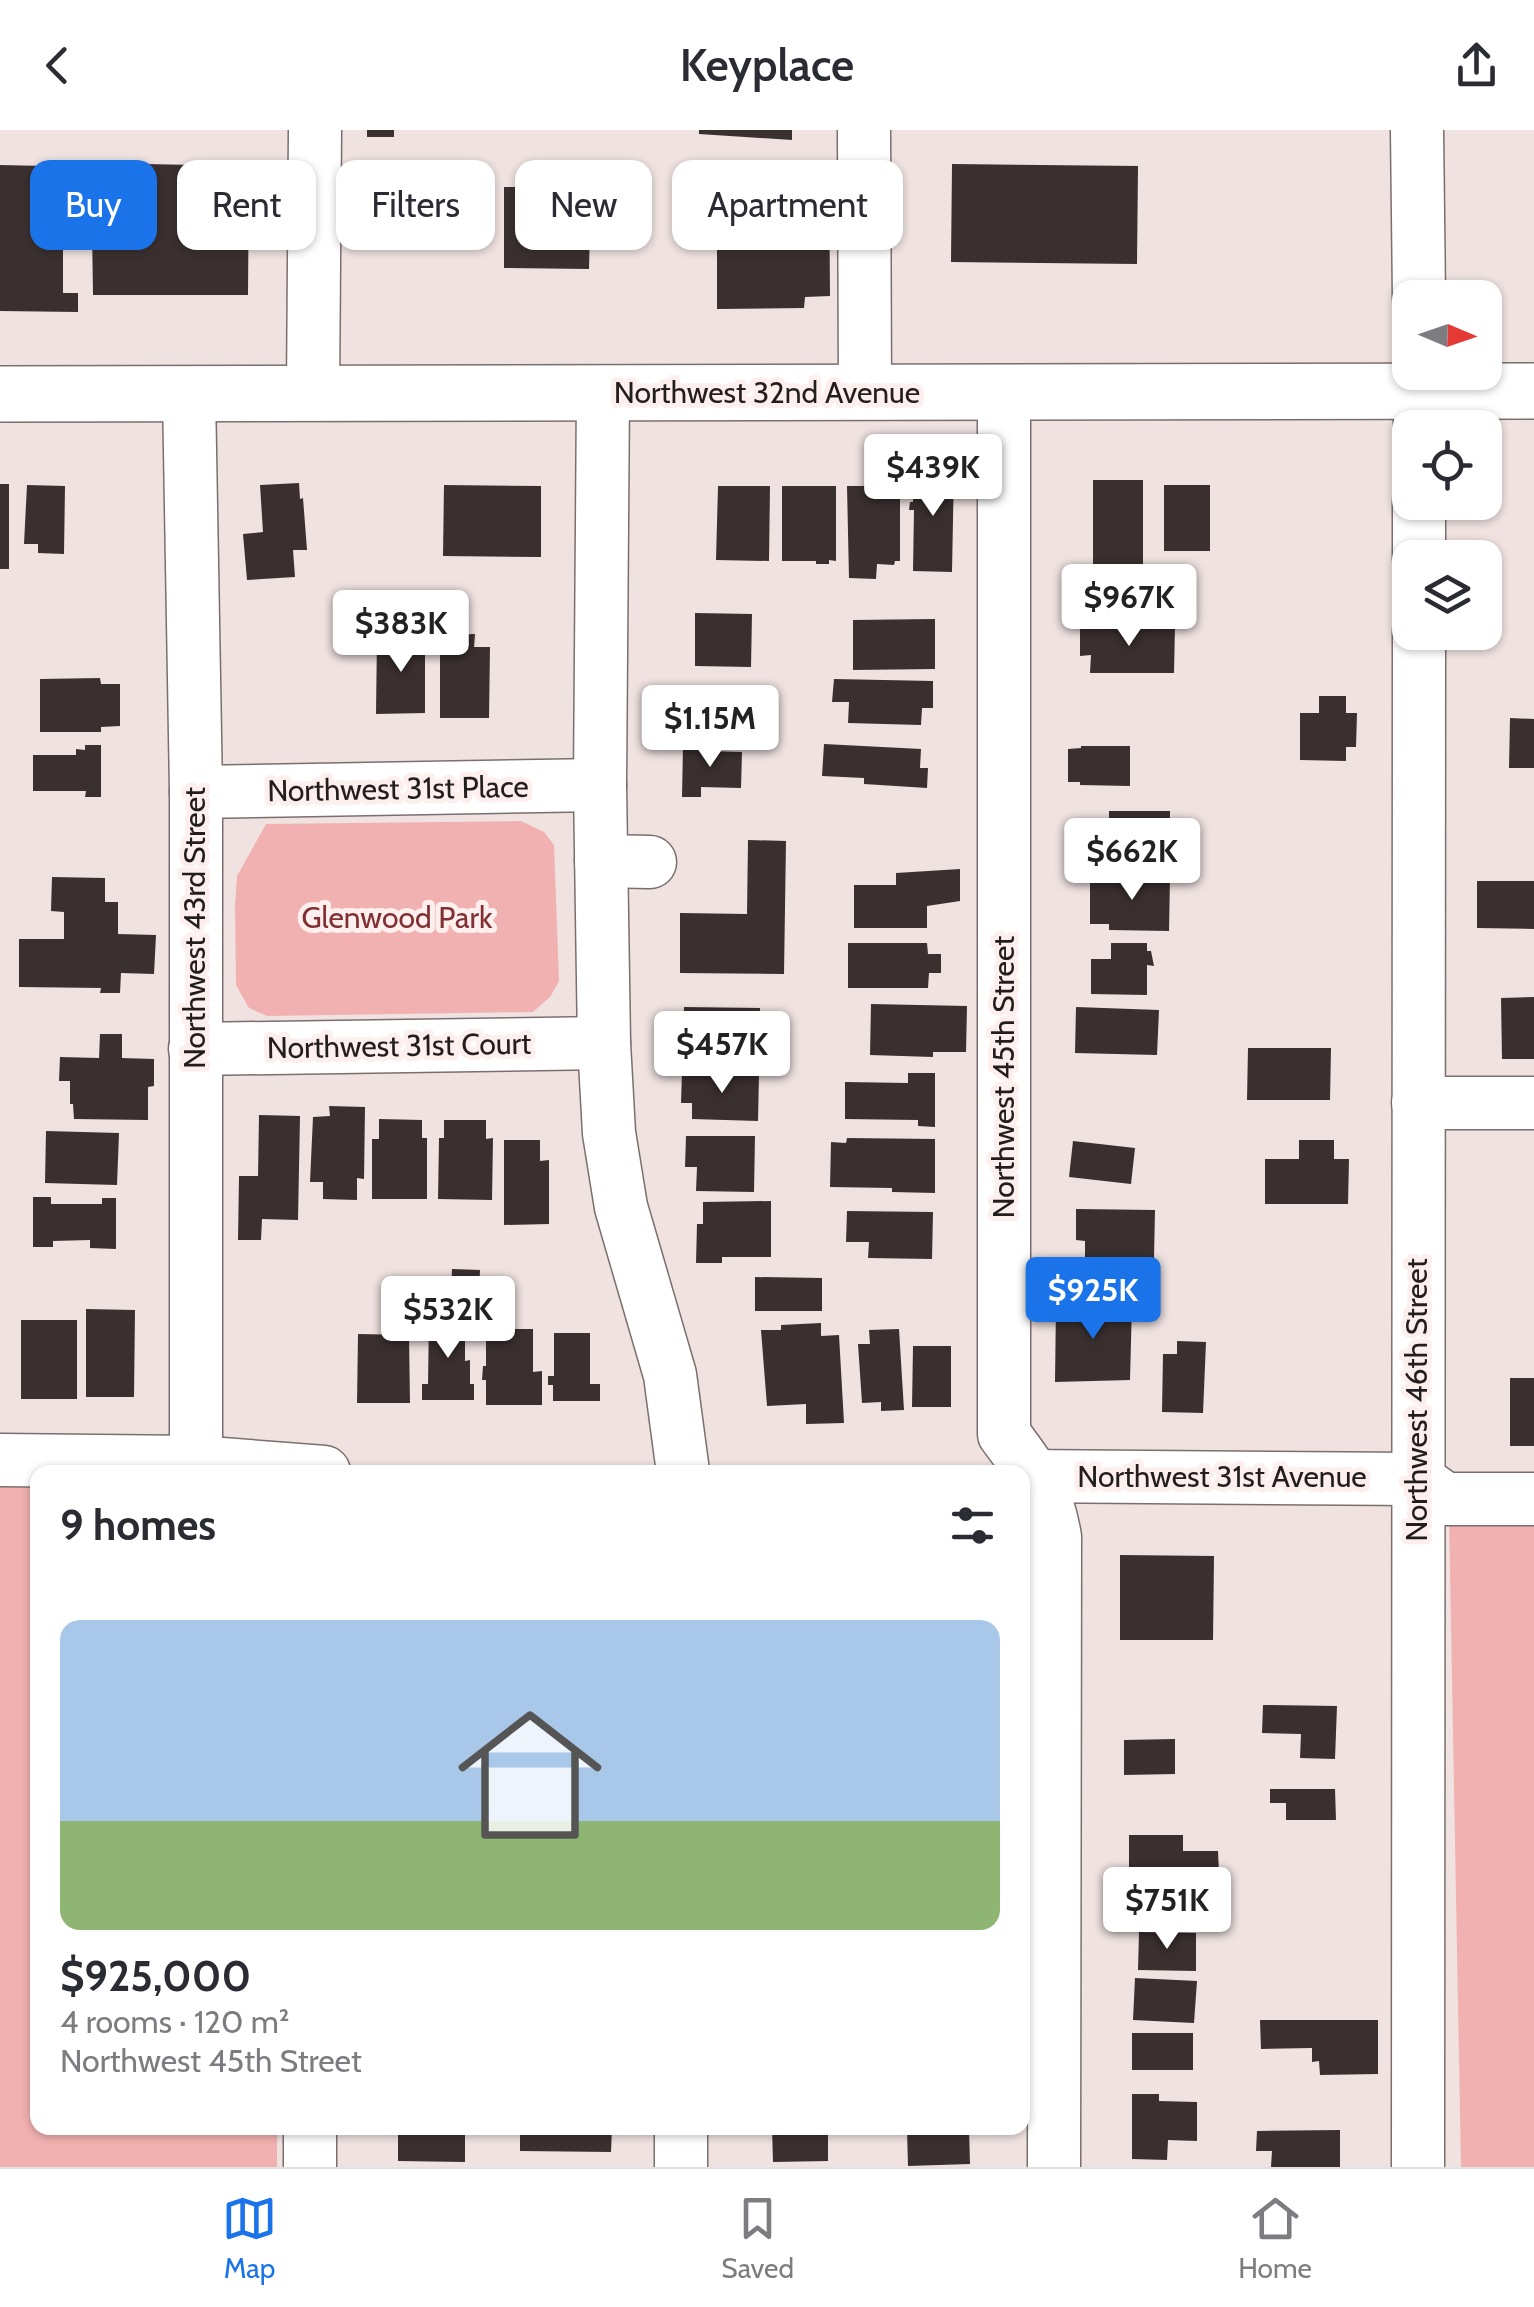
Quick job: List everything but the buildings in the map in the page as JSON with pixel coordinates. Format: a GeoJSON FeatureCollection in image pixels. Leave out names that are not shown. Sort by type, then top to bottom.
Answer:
{"type":"FeatureCollection","features":[{"type":"Feature","properties":{"kind":"main road","name":"Northwest 32nd Avenue"},"geometry":{"type":"LineString","coordinates":[[0,394],[1004,392],[1420,397],[1534,392]]}},
{"type":"Feature","properties":{"kind":"street"},"geometry":{"type":"LineString","coordinates":[[313,393],[315,130]]}},
{"type":"Feature","properties":{"kind":"street"},"geometry":{"type":"LineString","coordinates":[[864,130],[865,393]]}},
{"type":"Feature","properties":{"kind":"street"},"geometry":{"type":"LineString","coordinates":[[1417,130],[1419,280]]}},
{"type":"Feature","properties":{"kind":"street","name":"Northwest 45th Street"},"geometry":{"type":"LineString","coordinates":[[1004,392],[1004,1434],[1022,1465]]}},
{"type":"Feature","properties":{"kind":"street","name":"Northwest 43rd Street"},"geometry":{"type":"LineString","coordinates":[[189,393],[196,792],[196,1462]]}},
{"type":"Feature","properties":{"kind":"street"},"geometry":{"type":"LineString","coordinates":[[603,393],[600,785],[625,861],[604,1043],[609,1134],[621,1207],[670,1376],[682,1465]]}},
{"type":"Feature","properties":{"kind":"street","name":"Northwest 46th Street"},"geometry":{"type":"LineString","coordinates":[[1418,2167],[1419,650]]}},
{"type":"Feature","properties":{"kind":"street","name":"Northwest 31st Place"},"geometry":{"type":"LineString","coordinates":[[196,792],[600,785]]}},
{"type":"Feature","properties":{"kind":"street","name":"Northwest 31st Court"},"geometry":{"type":"LineString","coordinates":[[194,1049],[604,1043]]}},
{"type":"Feature","properties":{"kind":"street"},"geometry":{"type":"LineString","coordinates":[[1418,1102],[1534,1103]]}},
{"type":"Feature","properties":{"kind":"street"},"geometry":{"type":"LineString","coordinates":[[0,1460],[234,1465]]}},
{"type":"Feature","properties":{"kind":"street","name":"Northwest 31st Avenue"},"geometry":{"type":"LineString","coordinates":[[1030,1476],[1417,1479],[1445,1499],[1534,1499]]}},
{"type":"Feature","properties":{"kind":"street","name":"Northwest 45th Street"},"geometry":{"type":"LineString","coordinates":[[1030,1477],[1050,1507],[1055,1538],[1054,2167]]}},
{"type":"Feature","properties":{"kind":"street"},"geometry":{"type":"LineString","coordinates":[[310,2135],[310,2167]]}},
{"type":"Feature","properties":{"kind":"street"},"geometry":{"type":"LineString","coordinates":[[681,2135],[681,2167]]}},
{"type":"Feature","properties":{"kind":"green space","name":"Glenwood Park"},"geometry":{"type":"Polygon","coordinates":[[[521,821],[544,832],[554,845],[559,981],[550,997],[533,1012],[267,1016],[249,1008],[236,985],[237,876],[266,824],[521,821]]]}},
{"type":"Feature","properties":{"kind":"green space"},"geometry":{"type":"Polygon","coordinates":[[[0,1482],[30,1482],[30,2135],[277,2135],[277,2167],[0,2167],[0,1482]]]}},
{"type":"Feature","properties":{"kind":"green space"},"geometry":{"type":"Polygon","coordinates":[[[1449,1515],[1534,1515],[1534,2167],[1461,2167],[1449,1515]]]}}]}
